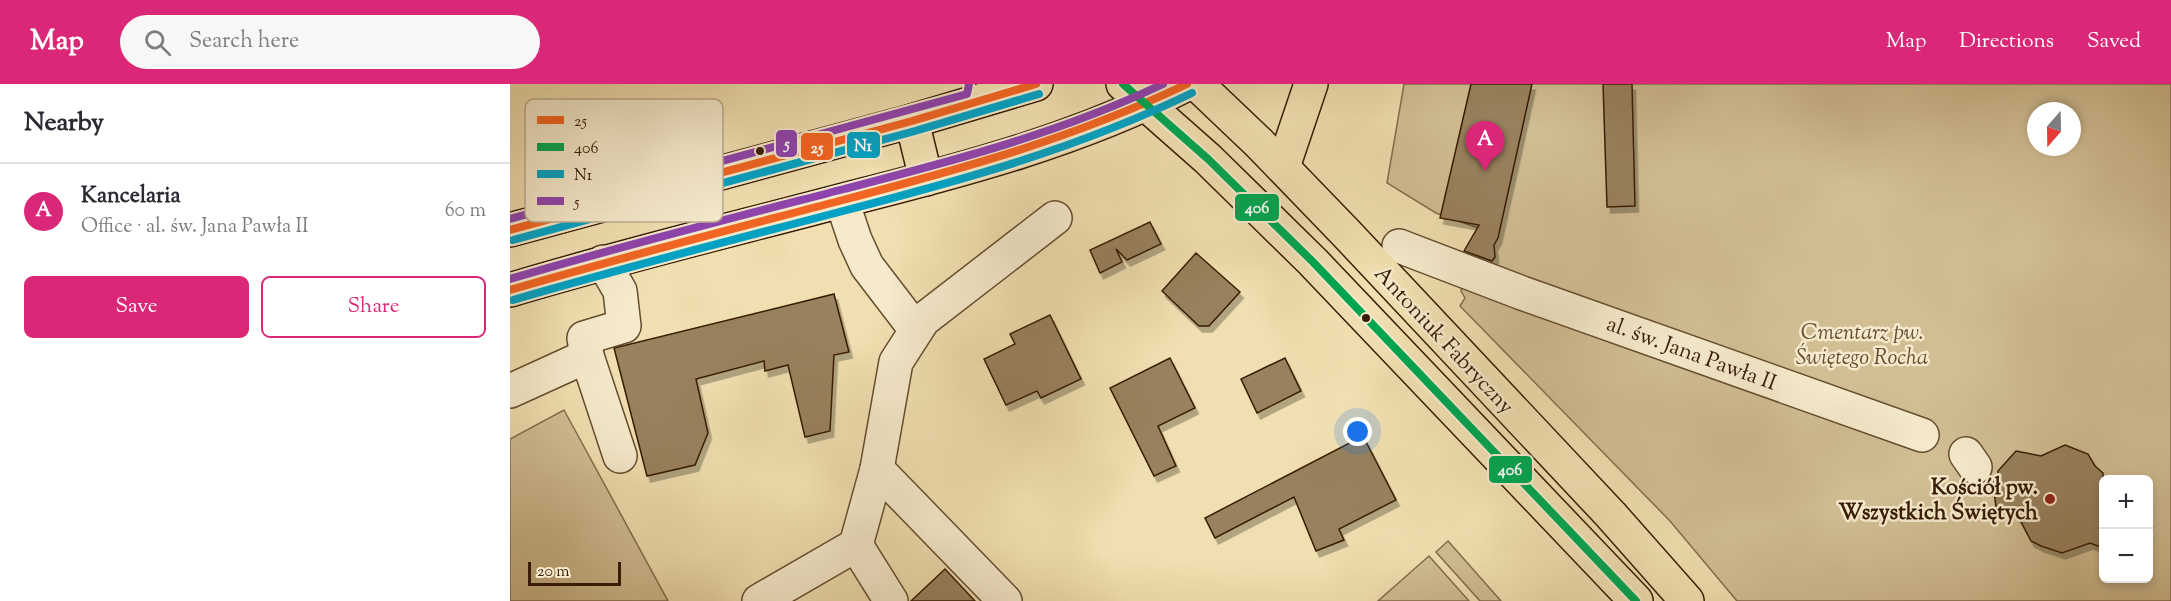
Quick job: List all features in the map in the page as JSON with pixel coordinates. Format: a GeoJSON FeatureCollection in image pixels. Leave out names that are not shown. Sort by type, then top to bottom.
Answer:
{"type":"FeatureCollection","features":[{"type":"Feature","properties":{"kind":"main road"},"geometry":{"type":"LineString","coordinates":[[723,172],[912,121],[978,93],[1036,84]]}},
{"type":"Feature","properties":{"kind":"main road","name":"Antoniuk Fabryczny"},"geometry":{"type":"LineString","coordinates":[[1122,84],[1208,159],[1314,262],[1636,601]]}},
{"type":"Feature","properties":{"kind":"main road"},"geometry":{"type":"LineString","coordinates":[[510,290],[603,262],[926,179],[1048,144],[1147,105],[1187,84]]}},
{"type":"Feature","properties":{"kind":"main road","name":"Antoniuk Fabryczny"},"geometry":{"type":"LineString","coordinates":[[1197,84],[1259,142],[1346,233],[1611,515],[1687,601]]}},
{"type":"Feature","properties":{"kind":"main road"},"geometry":{"type":"LineString","coordinates":[[1283,167],[1311,84]]}},
{"type":"Feature","properties":{"kind":"main road"},"geometry":{"type":"LineString","coordinates":[[912,121],[926,179]]}},
{"type":"Feature","properties":{"kind":"main road"},"geometry":{"type":"LineString","coordinates":[[510,230],[540,222]]}},
{"type":"Feature","properties":{"kind":"main road"},"geometry":{"type":"LineString","coordinates":[[1314,262],[1346,233]]}},
{"type":"Feature","properties":{"kind":"street"},"geometry":{"type":"LineString","coordinates":[[842,201],[855,240],[867,266],[916,330]]}},
{"type":"Feature","properties":{"kind":"street"},"geometry":{"type":"LineString","coordinates":[[759,601],[856,545],[877,469],[896,362],[923,320],[1055,218]]}},
{"type":"Feature","properties":{"kind":"street","name":"al. św. Jana Pawła II"},"geometry":{"type":"LineString","coordinates":[[1399,246],[1922,435]]}},
{"type":"Feature","properties":{"kind":"street"},"geometry":{"type":"LineString","coordinates":[[603,262],[620,291],[624,326],[584,338],[587,356],[620,456]]}},
{"type":"Feature","properties":{"kind":"street"},"geometry":{"type":"LineString","coordinates":[[510,391],[587,356]]}},
{"type":"Feature","properties":{"kind":"street"},"geometry":{"type":"LineString","coordinates":[[877,469],[1005,601]]}},
{"type":"Feature","properties":{"kind":"street"},"geometry":{"type":"LineString","coordinates":[[856,545],[891,601]]}},
{"type":"Feature","properties":{"kind":"green space","name":"Cmentarz pw. Świętego Rocha"},"geometry":{"type":"Polygon","coordinates":[[[1404,84],[2171,84],[2171,601],[1737,601],[1670,521],[1460,306],[1465,298],[1461,291],[1463,283],[1481,229],[1436,213],[1387,183],[1404,84]]]}},
{"type":"Feature","properties":{"kind":"green space"},"geometry":{"type":"Polygon","coordinates":[[[564,410],[668,601],[510,601],[510,439],[564,410]]]}},
{"type":"Feature","properties":{"kind":"green space"},"geometry":{"type":"Polygon","coordinates":[[[1448,541],[1501,601],[1480,601],[1436,552],[1448,541]]]}},
{"type":"Feature","properties":{"kind":"green space"},"geometry":{"type":"Polygon","coordinates":[[[1429,556],[1469,601],[1378,601],[1429,556]]]}},
{"type":"Feature","properties":{"kind":"building"},"geometry":{"type":"Polygon","coordinates":[[[1471,84],[1532,84],[1498,238],[1494,245],[1495,257],[1492,261],[1464,251],[1479,225],[1440,218],[1471,84]]]}},
{"type":"Feature","properties":{"kind":"building"},"geometry":{"type":"Polygon","coordinates":[[[1603,84],[1632,84],[1635,206],[1607,207],[1603,84]]]}},
{"type":"Feature","properties":{"kind":"building"},"geometry":{"type":"Polygon","coordinates":[[[1150,222],[1161,244],[1127,260],[1116,249],[1122,262],[1100,273],[1090,250],[1150,222]]]}},
{"type":"Feature","properties":{"kind":"building"},"geometry":{"type":"Polygon","coordinates":[[[1196,253],[1240,292],[1209,326],[1199,326],[1162,291],[1196,253]]]}},
{"type":"Feature","properties":{"kind":"building"},"geometry":{"type":"Polygon","coordinates":[[[834,294],[849,352],[834,355],[830,431],[805,437],[788,365],[765,371],[764,361],[696,379],[708,433],[695,465],[647,476],[614,348],[834,294]]]}},
{"type":"Feature","properties":{"kind":"building"},"geometry":{"type":"Polygon","coordinates":[[[1050,315],[1081,379],[1041,398],[1037,391],[1006,405],[984,359],[1015,344],[1010,334],[1050,315]]]}},
{"type":"Feature","properties":{"kind":"building"},"geometry":{"type":"Polygon","coordinates":[[[1170,358],[1195,408],[1158,426],[1176,466],[1154,476],[1110,388],[1170,358]]]}},
{"type":"Feature","properties":{"kind":"building"},"geometry":{"type":"Polygon","coordinates":[[[1285,358],[1301,391],[1257,413],[1241,379],[1285,358]]]}},
{"type":"Feature","properties":{"kind":"building"},"geometry":{"type":"Polygon","coordinates":[[[1363,436],[1396,500],[1339,529],[1344,540],[1316,551],[1294,497],[1215,538],[1205,518],[1363,436]]]}},
{"type":"Feature","properties":{"kind":"building","name":"Kościół pw. Wszystkich Świętych"},"geometry":{"type":"Polygon","coordinates":[[[2065,445],[2088,454],[2095,466],[2103,473],[2099,475],[2099,546],[2090,543],[2062,553],[2041,546],[2031,541],[2014,513],[1996,507],[1993,483],[1998,476],[1998,471],[2016,451],[2041,456],[2065,445]]]}},
{"type":"Feature","properties":{"kind":"building"},"geometry":{"type":"Polygon","coordinates":[[[945,569],[975,601],[911,601],[945,569]]]}},
{"type":"Feature","properties":{"kind":"transit line","name":"5"},"geometry":{"type":"LineString","coordinates":[[723,161],[967,94],[969,84]]}},
{"type":"Feature","properties":{"kind":"transit line","name":"25"},"geometry":{"type":"LineString","coordinates":[[723,172],[912,121],[1036,84]]}},
{"type":"Feature","properties":{"kind":"transit line","name":"406"},"geometry":{"type":"LineString","coordinates":[[1123,84],[1208,159],[1313,262],[1636,601]]}},
{"type":"Feature","properties":{"kind":"transit line","name":"5"},"geometry":{"type":"LineString","coordinates":[[723,221],[925,168],[1006,144],[1085,117],[1163,84]]}},
{"type":"Feature","properties":{"kind":"transit line","name":"25"},"geometry":{"type":"LineString","coordinates":[[510,290],[1016,151],[1101,121],[1187,84]]}},
{"type":"Feature","properties":{"kind":"transit line","name":"N1"},"geometry":{"type":"LineString","coordinates":[[513,300],[636,265],[889,199],[1020,161],[1106,131],[1192,93]]}},
{"type":"Feature","properties":{"kind":"transit line","name":"N1"},"geometry":{"type":"LineString","coordinates":[[723,183],[915,131],[1039,94]]}},
{"type":"Feature","properties":{"kind":"transit line","name":"5"},"geometry":{"type":"LineString","coordinates":[[510,219],[525,215]]}},
{"type":"Feature","properties":{"kind":"transit line","name":"25"},"geometry":{"type":"LineString","coordinates":[[510,230],[540,222]]}},
{"type":"Feature","properties":{"kind":"transit line","name":"N1"},"geometry":{"type":"LineString","coordinates":[[513,240],[579,222]]}},
{"type":"Feature","properties":{"kind":"transit line","name":"5"},"geometry":{"type":"LineString","coordinates":[[510,279],[719,222]]}},
{"type":"Feature","properties":{"kind":"place","name":"Kancelaria"},"geometry":{"type":"Point","coordinates":[1485,171]}},
{"type":"Feature","properties":{"kind":"place","name":"Kościół pw. Wszystkich Świętych"},"geometry":{"type":"Point","coordinates":[2050,499]}}]}
